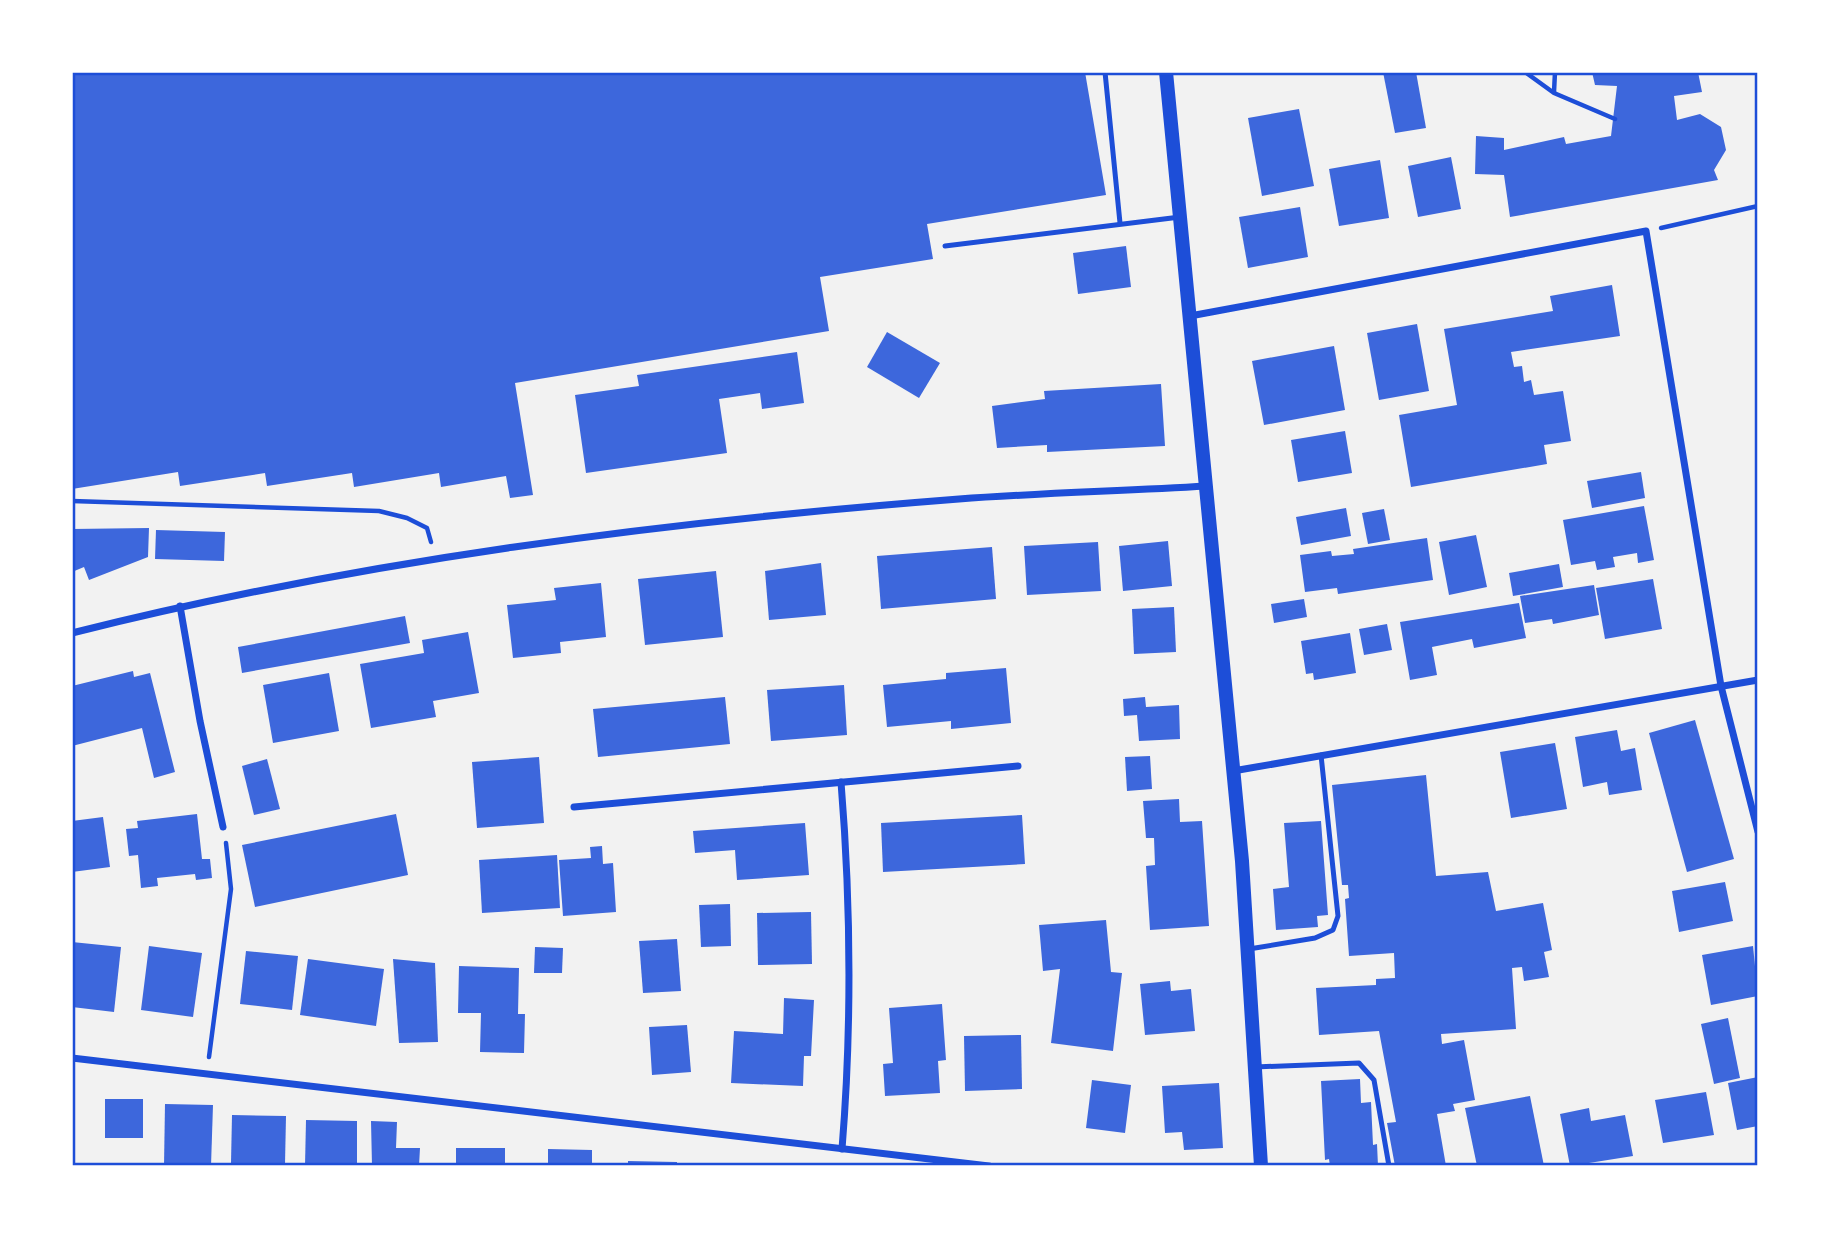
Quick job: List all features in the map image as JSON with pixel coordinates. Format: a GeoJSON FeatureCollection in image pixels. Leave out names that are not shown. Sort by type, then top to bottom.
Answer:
{"type":"FeatureCollection","features":[{"type":"Feature","properties":{"kind":"main road"},"geometry":{"type":"LineString","coordinates":[[1166,72],[1249,949],[1261,1166]]}},
{"type":"Feature","properties":{"kind":"street"},"geometry":{"type":"LineString","coordinates":[[1190,316],[1646,231],[1721,686],[1758,832]]}},
{"type":"Feature","properties":{"kind":"street"},"geometry":{"type":"LineString","coordinates":[[72,633],[180,606],[299,581],[434,559],[839,510],[959,499],[1207,486]]}},
{"type":"Feature","properties":{"kind":"street"},"geometry":{"type":"LineString","coordinates":[[180,606],[200,722],[223,827]]}},
{"type":"Feature","properties":{"kind":"street"},"geometry":{"type":"LineString","coordinates":[[1233,771],[1758,680]]}},
{"type":"Feature","properties":{"kind":"street"},"geometry":{"type":"LineString","coordinates":[[574,807],[1018,766]]}},
{"type":"Feature","properties":{"kind":"street"},"geometry":{"type":"LineString","coordinates":[[841,782],[851,937],[842,1149]]}},
{"type":"Feature","properties":{"kind":"street"},"geometry":{"type":"LineString","coordinates":[[72,1058],[989,1166]]}},
{"type":"Feature","properties":{"kind":"lane"},"geometry":{"type":"LineString","coordinates":[[1105,72],[1121,223]]}},
{"type":"Feature","properties":{"kind":"lane"},"geometry":{"type":"LineString","coordinates":[[945,246],[1180,217]]}},
{"type":"Feature","properties":{"kind":"lane"},"geometry":{"type":"LineString","coordinates":[[1249,949],[1315,938],[1333,930],[1338,916],[1321,755]]}},
{"type":"Feature","properties":{"kind":"lane"},"geometry":{"type":"LineString","coordinates":[[1255,1067],[1359,1063],[1374,1080],[1390,1166]]}},
{"type":"Feature","properties":{"kind":"path"},"geometry":{"type":"LineString","coordinates":[[1525,72],[1554,93],[1615,119]]}},
{"type":"Feature","properties":{"kind":"path"},"geometry":{"type":"LineString","coordinates":[[1554,93],[1555,72]]}},
{"type":"Feature","properties":{"kind":"path"},"geometry":{"type":"LineString","coordinates":[[1646,231],[1758,206]]}},
{"type":"Feature","properties":{"kind":"path"},"geometry":{"type":"LineString","coordinates":[[72,501],[379,511],[407,518],[427,528],[434,559]]}},
{"type":"Feature","properties":{"kind":"path"},"geometry":{"type":"LineString","coordinates":[[207,1072],[231,889],[223,827]]}},
{"type":"Feature","properties":{"kind":"building"},"geometry":{"type":"Polygon","coordinates":[[[72,72],[1085,72],[1106,195],[927,224],[933,259],[820,277],[829,331],[515,383],[533,495],[510,498],[506,476],[441,487],[439,473],[354,487],[352,473],[267,486],[265,473],[180,486],[178,472],[72,489],[72,72]]]}},
{"type":"Feature","properties":{"kind":"building"},"geometry":{"type":"Polygon","coordinates":[[[1383,72],[1416,72],[1426,128],[1395,133],[1383,72]]]}},
{"type":"Feature","properties":{"kind":"building"},"geometry":{"type":"Polygon","coordinates":[[[1592,72],[1698,72],[1702,92],[1674,96],[1677,120],[1700,114],[1721,127],[1726,150],[1714,170],[1718,180],[1510,217],[1504,175],[1475,174],[1476,136],[1504,138],[1504,150],[1564,137],[1566,144],[1611,136],[1617,86],[1595,85],[1592,72]]]}},
{"type":"Feature","properties":{"kind":"building"},"geometry":{"type":"Polygon","coordinates":[[[1299,109],[1314,186],[1262,196],[1248,118],[1299,109]]]}},
{"type":"Feature","properties":{"kind":"building"},"geometry":{"type":"Polygon","coordinates":[[[1451,157],[1461,209],[1418,217],[1408,166],[1451,157]]]}},
{"type":"Feature","properties":{"kind":"building"},"geometry":{"type":"Polygon","coordinates":[[[1380,160],[1389,218],[1339,226],[1329,169],[1380,160]]]}},
{"type":"Feature","properties":{"kind":"building"},"geometry":{"type":"Polygon","coordinates":[[[1300,207],[1308,257],[1248,268],[1239,217],[1300,207]]]}},
{"type":"Feature","properties":{"kind":"building"},"geometry":{"type":"Polygon","coordinates":[[[1126,246],[1131,287],[1078,294],[1073,253],[1126,246]]]}},
{"type":"Feature","properties":{"kind":"building"},"geometry":{"type":"Polygon","coordinates":[[[1612,285],[1620,336],[1511,352],[1514,367],[1522,366],[1524,382],[1531,380],[1534,395],[1563,391],[1571,441],[1544,445],[1547,464],[1411,487],[1399,415],[1457,405],[1444,329],[1553,311],[1550,296],[1612,285]]]}},
{"type":"Feature","properties":{"kind":"building"},"geometry":{"type":"Polygon","coordinates":[[[1417,324],[1429,391],[1379,400],[1367,333],[1417,324]]]}},
{"type":"Feature","properties":{"kind":"building"},"geometry":{"type":"Polygon","coordinates":[[[887,332],[940,363],[919,398],[867,367],[887,332]]]}},
{"type":"Feature","properties":{"kind":"building"},"geometry":{"type":"Polygon","coordinates":[[[1334,346],[1345,410],[1264,425],[1252,361],[1334,346]]]}},
{"type":"Feature","properties":{"kind":"building"},"geometry":{"type":"Polygon","coordinates":[[[797,352],[804,403],[762,409],[760,393],[719,399],[727,453],[586,473],[575,395],[639,386],[637,375],[797,352]]]}},
{"type":"Feature","properties":{"kind":"building"},"geometry":{"type":"Polygon","coordinates":[[[1161,384],[1165,446],[1047,452],[1047,445],[997,448],[992,406],[1045,399],[1044,391],[1161,384]]]}},
{"type":"Feature","properties":{"kind":"building"},"geometry":{"type":"Polygon","coordinates":[[[1345,431],[1352,473],[1298,482],[1291,440],[1345,431]]]}},
{"type":"Feature","properties":{"kind":"building"},"geometry":{"type":"Polygon","coordinates":[[[1641,472],[1645,498],[1592,508],[1587,481],[1641,472]]]}},
{"type":"Feature","properties":{"kind":"building"},"geometry":{"type":"Polygon","coordinates":[[[1644,506],[1654,560],[1638,563],[1637,553],[1613,557],[1615,567],[1597,570],[1595,561],[1571,565],[1563,520],[1644,506]]]}},
{"type":"Feature","properties":{"kind":"building"},"geometry":{"type":"Polygon","coordinates":[[[1346,508],[1351,536],[1301,545],[1296,517],[1346,508]]]}},
{"type":"Feature","properties":{"kind":"building"},"geometry":{"type":"Polygon","coordinates":[[[1384,509],[1390,540],[1368,544],[1362,513],[1384,509]]]}},
{"type":"Feature","properties":{"kind":"building"},"geometry":{"type":"Polygon","coordinates":[[[149,528],[148,557],[89,580],[84,567],[72,572],[72,529],[149,528]]]}},
{"type":"Feature","properties":{"kind":"building"},"geometry":{"type":"Polygon","coordinates":[[[156,530],[225,532],[224,561],[155,559],[156,530]]]}},
{"type":"Feature","properties":{"kind":"building"},"geometry":{"type":"Polygon","coordinates":[[[1476,535],[1487,587],[1449,595],[1439,542],[1476,535]]]}},
{"type":"Feature","properties":{"kind":"building"},"geometry":{"type":"Polygon","coordinates":[[[1427,538],[1433,580],[1338,594],[1337,588],[1305,592],[1300,555],[1331,551],[1332,556],[1354,554],[1353,549],[1427,538]]]}},
{"type":"Feature","properties":{"kind":"building"},"geometry":{"type":"Polygon","coordinates":[[[1168,541],[1172,586],[1123,591],[1119,546],[1168,541]]]}},
{"type":"Feature","properties":{"kind":"building"},"geometry":{"type":"Polygon","coordinates":[[[1098,542],[1101,591],[1027,595],[1024,546],[1098,542]]]}},
{"type":"Feature","properties":{"kind":"building"},"geometry":{"type":"Polygon","coordinates":[[[992,547],[996,599],[881,609],[877,556],[992,547]]]}},
{"type":"Feature","properties":{"kind":"building"},"geometry":{"type":"Polygon","coordinates":[[[821,563],[826,615],[769,620],[765,571],[821,563]]]}},
{"type":"Feature","properties":{"kind":"building"},"geometry":{"type":"Polygon","coordinates":[[[1559,564],[1563,587],[1513,596],[1509,573],[1559,564]]]}},
{"type":"Feature","properties":{"kind":"building"},"geometry":{"type":"Polygon","coordinates":[[[716,571],[723,637],[645,645],[638,579],[716,571]]]}},
{"type":"Feature","properties":{"kind":"building"},"geometry":{"type":"Polygon","coordinates":[[[1653,579],[1662,629],[1605,639],[1596,588],[1653,579]]]}},
{"type":"Feature","properties":{"kind":"building"},"geometry":{"type":"Polygon","coordinates":[[[601,583],[606,637],[560,642],[561,653],[513,658],[507,605],[556,600],[554,588],[601,583]]]}},
{"type":"Feature","properties":{"kind":"building"},"geometry":{"type":"Polygon","coordinates":[[[1594,585],[1599,615],[1553,624],[1552,619],[1525,623],[1520,596],[1594,585]]]}},
{"type":"Feature","properties":{"kind":"building"},"geometry":{"type":"Polygon","coordinates":[[[1304,599],[1307,617],[1274,623],[1271,604],[1304,599]]]}},
{"type":"Feature","properties":{"kind":"building"},"geometry":{"type":"Polygon","coordinates":[[[1519,603],[1526,638],[1474,648],[1472,639],[1432,647],[1437,675],[1410,680],[1400,622],[1519,603]]]}},
{"type":"Feature","properties":{"kind":"building"},"geometry":{"type":"Polygon","coordinates":[[[1174,607],[1176,652],[1134,654],[1132,609],[1174,607]]]}},
{"type":"Feature","properties":{"kind":"building"},"geometry":{"type":"Polygon","coordinates":[[[405,616],[410,643],[242,673],[238,647],[405,616]]]}},
{"type":"Feature","properties":{"kind":"building"},"geometry":{"type":"Polygon","coordinates":[[[1387,624],[1392,650],[1364,655],[1359,629],[1387,624]]]}},
{"type":"Feature","properties":{"kind":"building"},"geometry":{"type":"Polygon","coordinates":[[[468,632],[479,693],[433,701],[436,717],[371,728],[360,664],[424,653],[422,640],[468,632]]]}},
{"type":"Feature","properties":{"kind":"building"},"geometry":{"type":"Polygon","coordinates":[[[1350,633],[1356,673],[1314,680],[1313,673],[1306,674],[1301,641],[1350,633]]]}},
{"type":"Feature","properties":{"kind":"building"},"geometry":{"type":"Polygon","coordinates":[[[1006,668],[1011,723],[951,729],[951,721],[887,727],[883,685],[946,679],[946,673],[1006,668]]]}},
{"type":"Feature","properties":{"kind":"building"},"geometry":{"type":"Polygon","coordinates":[[[133,671],[134,677],[150,673],[175,772],[154,778],[142,728],[72,746],[72,686],[133,671]]]}},
{"type":"Feature","properties":{"kind":"building"},"geometry":{"type":"Polygon","coordinates":[[[329,673],[339,731],[273,743],[263,685],[329,673]]]}},
{"type":"Feature","properties":{"kind":"building"},"geometry":{"type":"Polygon","coordinates":[[[844,685],[847,735],[771,741],[767,690],[844,685]]]}},
{"type":"Feature","properties":{"kind":"building"},"geometry":{"type":"Polygon","coordinates":[[[725,697],[730,744],[598,757],[593,709],[725,697]]]}},
{"type":"Feature","properties":{"kind":"building"},"geometry":{"type":"Polygon","coordinates":[[[1145,697],[1146,707],[1179,705],[1180,739],[1139,741],[1137,715],[1124,716],[1123,699],[1145,697]]]}},
{"type":"Feature","properties":{"kind":"building"},"geometry":{"type":"Polygon","coordinates":[[[1695,720],[1734,859],[1687,872],[1649,733],[1695,720]]]}},
{"type":"Feature","properties":{"kind":"building"},"geometry":{"type":"Polygon","coordinates":[[[1617,730],[1621,751],[1635,748],[1642,790],[1609,795],[1607,782],[1583,787],[1575,737],[1617,730]]]}},
{"type":"Feature","properties":{"kind":"building"},"geometry":{"type":"Polygon","coordinates":[[[1555,743],[1567,809],[1511,818],[1500,752],[1555,743]]]}},
{"type":"Feature","properties":{"kind":"building"},"geometry":{"type":"Polygon","coordinates":[[[1150,756],[1152,789],[1127,791],[1125,757],[1150,756]]]}},
{"type":"Feature","properties":{"kind":"building"},"geometry":{"type":"Polygon","coordinates":[[[539,757],[544,823],[477,828],[472,762],[539,757]]]}},
{"type":"Feature","properties":{"kind":"building"},"geometry":{"type":"Polygon","coordinates":[[[267,759],[280,809],[254,815],[242,766],[267,759]]]}},
{"type":"Feature","properties":{"kind":"building"},"geometry":{"type":"Polygon","coordinates":[[[1426,775],[1436,876],[1488,872],[1496,911],[1543,903],[1552,950],[1544,952],[1549,977],[1524,981],[1522,967],[1512,968],[1516,1029],[1441,1034],[1442,1044],[1464,1040],[1475,1100],[1453,1104],[1455,1111],[1437,1114],[1446,1166],[1395,1166],[1387,1123],[1396,1122],[1379,1031],[1319,1035],[1316,988],[1376,985],[1376,979],[1395,978],[1394,953],[1349,956],[1345,899],[1349,898],[1348,885],[1342,885],[1332,785],[1426,775]]]}},
{"type":"Feature","properties":{"kind":"building"},"geometry":{"type":"Polygon","coordinates":[[[1179,799],[1180,822],[1202,821],[1209,926],[1150,930],[1146,866],[1155,865],[1154,838],[1146,838],[1143,801],[1179,799]]]}},
{"type":"Feature","properties":{"kind":"building"},"geometry":{"type":"Polygon","coordinates":[[[197,814],[202,859],[210,859],[212,878],[196,880],[195,874],[157,878],[158,886],[141,888],[138,855],[129,856],[126,829],[138,828],[137,821],[197,814]]]}},
{"type":"Feature","properties":{"kind":"building"},"geometry":{"type":"Polygon","coordinates":[[[396,814],[408,875],[255,907],[242,845],[396,814]]]}},
{"type":"Feature","properties":{"kind":"building"},"geometry":{"type":"Polygon","coordinates":[[[1022,815],[1025,864],[883,872],[881,823],[1022,815]]]}},
{"type":"Feature","properties":{"kind":"building"},"geometry":{"type":"Polygon","coordinates":[[[103,817],[110,867],[72,872],[72,821],[103,817]]]}},
{"type":"Feature","properties":{"kind":"building"},"geometry":{"type":"Polygon","coordinates":[[[1321,821],[1328,915],[1317,916],[1318,927],[1276,930],[1273,889],[1289,887],[1284,823],[1321,821]]]}},
{"type":"Feature","properties":{"kind":"building"},"geometry":{"type":"Polygon","coordinates":[[[805,823],[809,875],[737,880],[735,850],[695,853],[693,831],[805,823]]]}},
{"type":"Feature","properties":{"kind":"building"},"geometry":{"type":"Polygon","coordinates":[[[602,846],[603,864],[613,863],[616,912],[563,916],[559,860],[591,858],[590,847],[602,846]]]}},
{"type":"Feature","properties":{"kind":"building"},"geometry":{"type":"Polygon","coordinates":[[[557,855],[560,908],[482,913],[479,860],[557,855]]]}},
{"type":"Feature","properties":{"kind":"building"},"geometry":{"type":"Polygon","coordinates":[[[1725,882],[1733,921],[1679,932],[1672,891],[1725,882]]]}},
{"type":"Feature","properties":{"kind":"building"},"geometry":{"type":"Polygon","coordinates":[[[730,904],[731,946],[701,947],[699,905],[730,904]]]}},
{"type":"Feature","properties":{"kind":"building"},"geometry":{"type":"Polygon","coordinates":[[[811,912],[812,964],[758,965],[757,913],[811,912]]]}},
{"type":"Feature","properties":{"kind":"building"},"geometry":{"type":"Polygon","coordinates":[[[1106,920],[1111,972],[1122,973],[1113,1051],[1051,1043],[1060,969],[1043,971],[1039,925],[1106,920]]]}},
{"type":"Feature","properties":{"kind":"building"},"geometry":{"type":"Polygon","coordinates":[[[677,939],[681,991],[643,993],[639,941],[677,939]]]}},
{"type":"Feature","properties":{"kind":"building"},"geometry":{"type":"Polygon","coordinates":[[[72,942],[121,947],[114,1012],[72,1007],[72,942]]]}},
{"type":"Feature","properties":{"kind":"building"},"geometry":{"type":"Polygon","coordinates":[[[149,946],[202,953],[193,1017],[141,1010],[149,946]]]}},
{"type":"Feature","properties":{"kind":"building"},"geometry":{"type":"Polygon","coordinates":[[[1753,946],[1758,996],[1711,1005],[1702,955],[1753,946]]]}},
{"type":"Feature","properties":{"kind":"building"},"geometry":{"type":"Polygon","coordinates":[[[535,947],[563,948],[562,973],[534,973],[535,947]]]}},
{"type":"Feature","properties":{"kind":"building"},"geometry":{"type":"Polygon","coordinates":[[[246,951],[298,956],[292,1010],[240,1004],[246,951]]]}},
{"type":"Feature","properties":{"kind":"building"},"geometry":{"type":"Polygon","coordinates":[[[308,959],[384,969],[376,1026],[300,1015],[308,959]]]}},
{"type":"Feature","properties":{"kind":"building"},"geometry":{"type":"Polygon","coordinates":[[[393,959],[435,963],[438,1042],[399,1043],[393,959]]]}},
{"type":"Feature","properties":{"kind":"building"},"geometry":{"type":"Polygon","coordinates":[[[459,966],[519,968],[518,1014],[525,1014],[524,1053],[480,1052],[481,1013],[458,1013],[459,966]]]}},
{"type":"Feature","properties":{"kind":"building"},"geometry":{"type":"Polygon","coordinates":[[[1170,981],[1171,991],[1191,989],[1195,1031],[1145,1035],[1140,984],[1170,981]]]}},
{"type":"Feature","properties":{"kind":"building"},"geometry":{"type":"Polygon","coordinates":[[[784,998],[814,1000],[811,1056],[804,1056],[803,1086],[731,1083],[734,1031],[783,1034],[784,998]]]}},
{"type":"Feature","properties":{"kind":"building"},"geometry":{"type":"Polygon","coordinates":[[[942,1004],[946,1060],[938,1061],[940,1093],[885,1096],[883,1064],[893,1063],[889,1008],[942,1004]]]}},
{"type":"Feature","properties":{"kind":"building"},"geometry":{"type":"Polygon","coordinates":[[[1728,1018],[1740,1078],[1714,1084],[1701,1024],[1728,1018]]]}},
{"type":"Feature","properties":{"kind":"building"},"geometry":{"type":"Polygon","coordinates":[[[687,1025],[691,1072],[652,1075],[649,1027],[687,1025]]]}},
{"type":"Feature","properties":{"kind":"building"},"geometry":{"type":"Polygon","coordinates":[[[1021,1035],[1022,1089],[965,1091],[964,1036],[1021,1035]]]}},
{"type":"Feature","properties":{"kind":"building"},"geometry":{"type":"Polygon","coordinates":[[[1758,1077],[1758,1126],[1737,1130],[1728,1083],[1758,1077]]]}},
{"type":"Feature","properties":{"kind":"building"},"geometry":{"type":"Polygon","coordinates":[[[1360,1079],[1361,1103],[1371,1102],[1373,1145],[1377,1144],[1378,1166],[1330,1166],[1329,1159],[1325,1160],[1321,1081],[1360,1079]]]}},
{"type":"Feature","properties":{"kind":"building"},"geometry":{"type":"Polygon","coordinates":[[[1092,1080],[1131,1085],[1125,1133],[1086,1128],[1092,1080]]]}},
{"type":"Feature","properties":{"kind":"building"},"geometry":{"type":"Polygon","coordinates":[[[1219,1083],[1223,1148],[1184,1150],[1182,1132],[1165,1133],[1162,1086],[1219,1083]]]}},
{"type":"Feature","properties":{"kind":"building"},"geometry":{"type":"Polygon","coordinates":[[[1706,1092],[1714,1135],[1663,1143],[1655,1100],[1706,1092]]]}},
{"type":"Feature","properties":{"kind":"building"},"geometry":{"type":"Polygon","coordinates":[[[1530,1096],[1544,1166],[1477,1166],[1465,1108],[1530,1096]]]}},
{"type":"Feature","properties":{"kind":"building"},"geometry":{"type":"Polygon","coordinates":[[[105,1099],[143,1099],[143,1138],[105,1138],[105,1099]]]}},
{"type":"Feature","properties":{"kind":"building"},"geometry":{"type":"Polygon","coordinates":[[[165,1104],[213,1105],[211,1166],[164,1166],[165,1104]]]}},
{"type":"Feature","properties":{"kind":"building"},"geometry":{"type":"Polygon","coordinates":[[[1589,1108],[1591,1121],[1625,1115],[1633,1156],[1570,1166],[1560,1114],[1589,1108]]]}},
{"type":"Feature","properties":{"kind":"building"},"geometry":{"type":"Polygon","coordinates":[[[232,1115],[286,1116],[285,1164],[231,1163],[232,1115]]]}},
{"type":"Feature","properties":{"kind":"building"},"geometry":{"type":"Polygon","coordinates":[[[306,1120],[357,1121],[357,1166],[305,1166],[306,1120]]]}},
{"type":"Feature","properties":{"kind":"building"},"geometry":{"type":"Polygon","coordinates":[[[371,1121],[397,1122],[396,1148],[420,1148],[419,1166],[372,1166],[371,1121]]]}},
{"type":"Feature","properties":{"kind":"building"},"geometry":{"type":"Polygon","coordinates":[[[456,1148],[505,1148],[505,1166],[456,1166],[456,1148]]]}},
{"type":"Feature","properties":{"kind":"building"},"geometry":{"type":"Polygon","coordinates":[[[548,1149],[592,1150],[592,1166],[548,1166],[548,1149]]]}},
{"type":"Feature","properties":{"kind":"building"},"geometry":{"type":"Polygon","coordinates":[[[628,1161],[677,1162],[677,1166],[628,1166],[628,1161]]]}}]}
